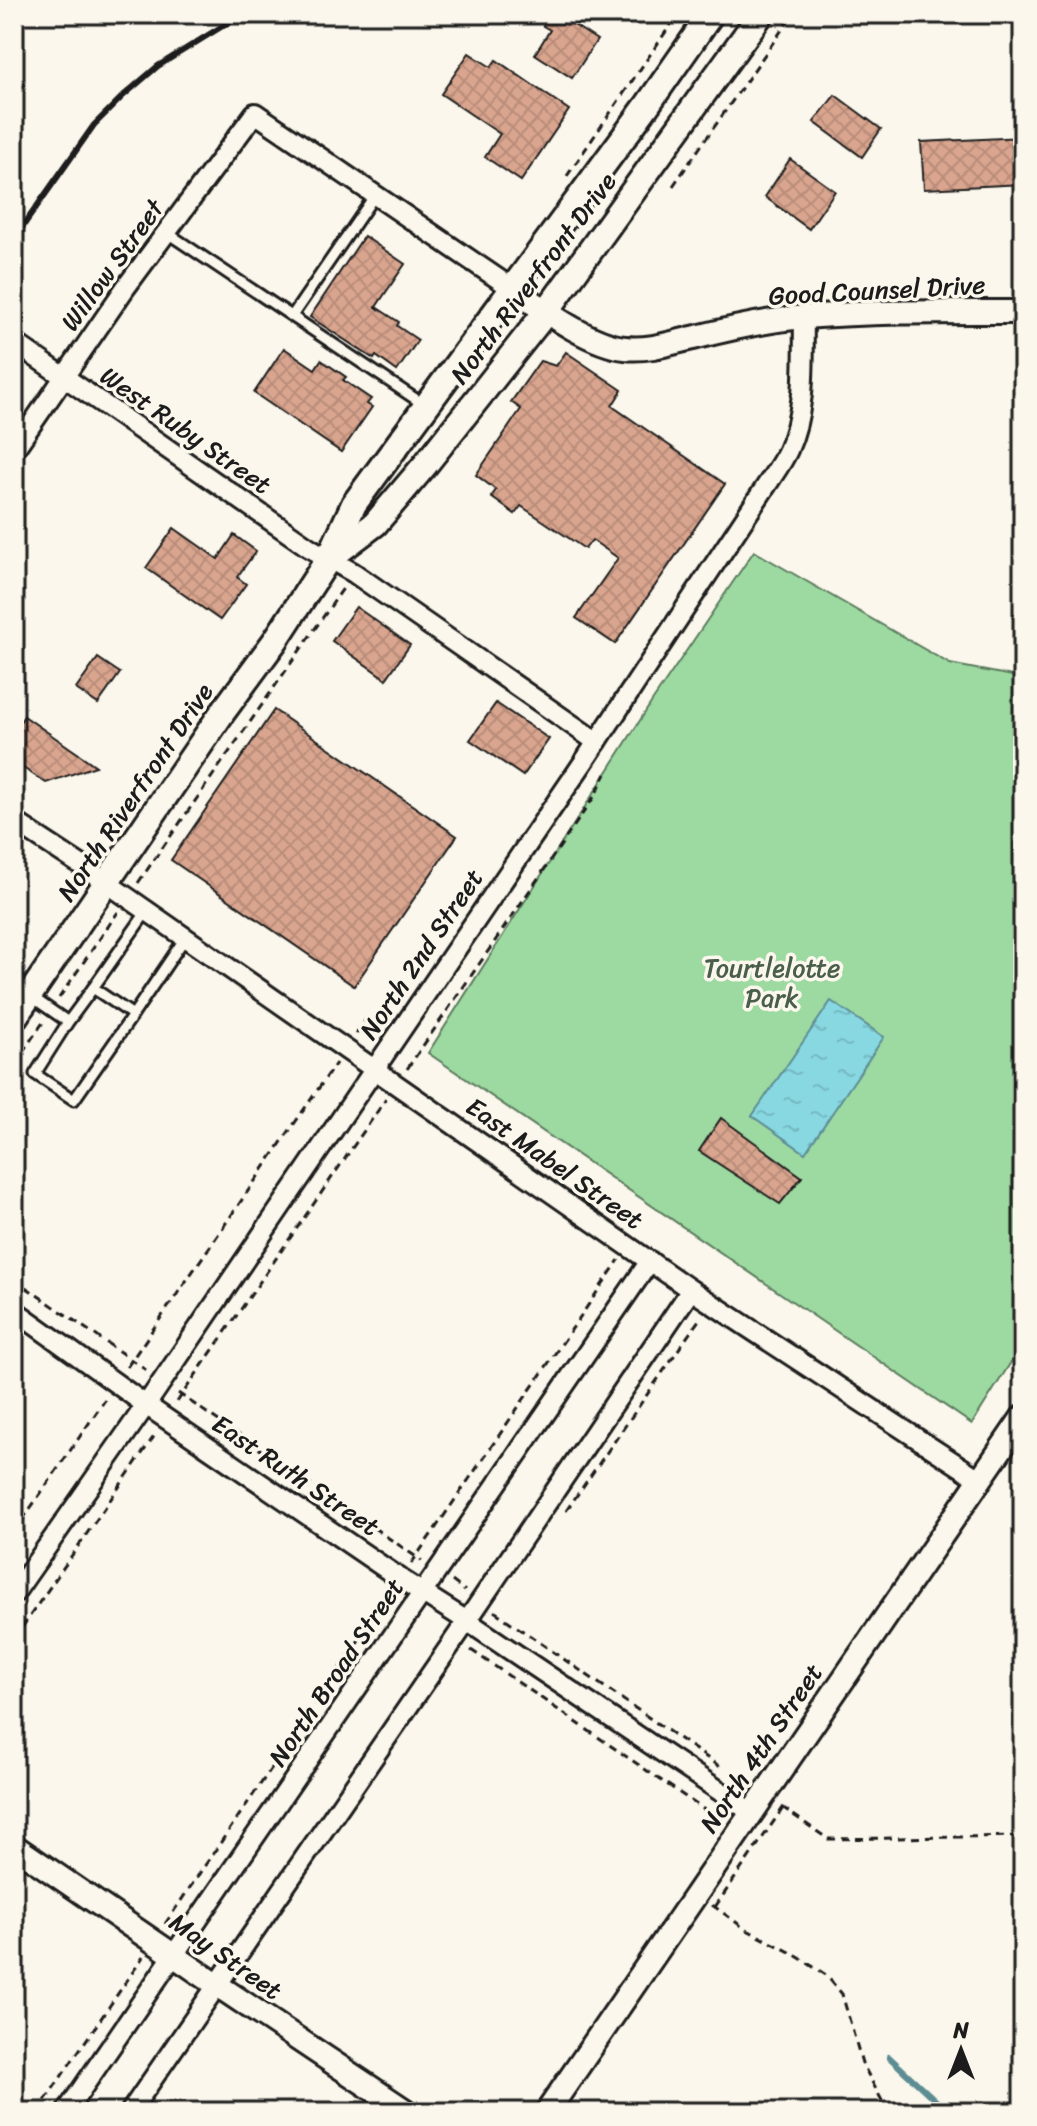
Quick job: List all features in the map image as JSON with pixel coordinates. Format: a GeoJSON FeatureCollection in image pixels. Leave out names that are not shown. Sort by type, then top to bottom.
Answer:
{"type":"FeatureCollection","features":[{"type":"Feature","properties":{"kind":"main road","name":"North Riverfront Drive"},"geometry":{"type":"LineString","coordinates":[[14,1018],[222,713],[275,641],[329,558],[354,504],[711,14]]}},
{"type":"Feature","properties":{"kind":"main road","name":"North Riverfront Drive"},"geometry":{"type":"LineString","coordinates":[[329,558],[375,524],[425,465],[546,312],[761,14]]}},
{"type":"Feature","properties":{"kind":"street","name":"Willow Street"},"geometry":{"type":"LineString","coordinates":[[14,450],[126,287],[255,113],[375,195]]}},
{"type":"Feature","properties":{"kind":"street"},"geometry":{"type":"LineString","coordinates":[[375,195],[513,289]]}},
{"type":"Feature","properties":{"kind":"street","name":"Good Counsel Drive"},"geometry":{"type":"LineString","coordinates":[[513,289],[546,312],[601,342],[624,348],[648,348],[738,327],[804,317],[1023,312]]}},
{"type":"Feature","properties":{"kind":"street","name":"North 2nd Street"},"geometry":{"type":"LineString","coordinates":[[14,1594],[597,742],[772,477],[788,449],[798,420],[803,388],[804,317]]}},
{"type":"Feature","properties":{"kind":"street","name":"West Ruby Street"},"geometry":{"type":"LineString","coordinates":[[14,342],[310,548],[354,573],[597,742]]}},
{"type":"Feature","properties":{"kind":"street","name":"East Mabel Street"},"geometry":{"type":"LineString","coordinates":[[14,821],[691,1290],[979,1479]]}},
{"type":"Feature","properties":{"kind":"street","name":"North Broad Street"},"geometry":{"type":"LineString","coordinates":[[66,2112],[650,1261]]}},
{"type":"Feature","properties":{"kind":"street"},"geometry":{"type":"LineString","coordinates":[[130,2112],[691,1290]]}},
{"type":"Feature","properties":{"kind":"street","name":"East Ruth Street"},"geometry":{"type":"LineString","coordinates":[[14,1310],[146,1405],[401,1579],[751,1812]]}},
{"type":"Feature","properties":{"kind":"street","name":"North 4th Street"},"geometry":{"type":"LineString","coordinates":[[547,2112],[1023,1417]]}},
{"type":"Feature","properties":{"kind":"street","name":"May Street"},"geometry":{"type":"LineString","coordinates":[[14,1846],[407,2112]]}},
{"type":"Feature","properties":{"kind":"lane"},"geometry":{"type":"LineString","coordinates":[[292,316],[375,195]]}},
{"type":"Feature","properties":{"kind":"lane"},"geometry":{"type":"LineString","coordinates":[[166,232],[427,406]]}},
{"type":"Feature","properties":{"kind":"lane"},"geometry":{"type":"LineString","coordinates":[[147,911],[35,1074],[74,1100],[185,938]]}},
{"type":"Feature","properties":{"kind":"lane"},"geometry":{"type":"LineString","coordinates":[[93,988],[133,1015]]}},
{"type":"Feature","properties":{"kind":"lane"},"geometry":{"type":"LineString","coordinates":[[29,996],[68,1022]]}},
{"type":"Feature","properties":{"kind":"path"},"geometry":{"type":"LineString","coordinates":[[565,178],[678,14]]}},
{"type":"Feature","properties":{"kind":"path"},"geometry":{"type":"LineString","coordinates":[[673,186],[793,14]]}},
{"type":"Feature","properties":{"kind":"path"},"geometry":{"type":"LineString","coordinates":[[14,1064],[354,573]]}},
{"type":"Feature","properties":{"kind":"path"},"geometry":{"type":"LineString","coordinates":[[14,1639],[594,797],[606,774]]}},
{"type":"Feature","properties":{"kind":"path"},"geometry":{"type":"LineString","coordinates":[[14,1532],[366,1019]]}},
{"type":"Feature","properties":{"kind":"path"},"geometry":{"type":"LineString","coordinates":[[37,2112],[629,1245]]}},
{"type":"Feature","properties":{"kind":"path"},"geometry":{"type":"LineString","coordinates":[[14,1279],[730,1773]]}},
{"type":"Feature","properties":{"kind":"path"},"geometry":{"type":"LineString","coordinates":[[715,1907],[783,1808],[828,1839],[1023,1836]]}},
{"type":"Feature","properties":{"kind":"path"},"geometry":{"type":"LineString","coordinates":[[696,1893],[747,1930],[826,1975],[842,1994],[862,2063],[888,2112]]}},
{"type":"Feature","properties":{"kind":"green space","name":"Tourtlelotte Park"},"geometry":{"type":"Polygon","coordinates":[[[754,551],[950,664],[1023,678],[1023,1343],[972,1424],[428,1053],[653,700],[754,551]]]}},
{"type":"Feature","properties":{"kind":"water"},"geometry":{"type":"Polygon","coordinates":[[[831,1001],[884,1037],[805,1153],[752,1116],[831,1001]]]}},
{"type":"Feature","properties":{"kind":"building"},"geometry":{"type":"Polygon","coordinates":[[[551,14],[557,14],[597,40],[572,78],[535,54],[550,30],[543,26],[551,14]]]}},
{"type":"Feature","properties":{"kind":"building"},"geometry":{"type":"Polygon","coordinates":[[[469,53],[491,67],[496,60],[569,110],[521,181],[485,157],[500,134],[441,94],[469,53]]]}},
{"type":"Feature","properties":{"kind":"building"},"geometry":{"type":"Polygon","coordinates":[[[835,95],[881,129],[862,157],[814,122],[835,95]]]}},
{"type":"Feature","properties":{"kind":"building"},"geometry":{"type":"Polygon","coordinates":[[[1023,137],[1023,184],[924,189],[921,142],[1023,137]]]}},
{"type":"Feature","properties":{"kind":"building"},"geometry":{"type":"Polygon","coordinates":[[[790,159],[835,191],[809,229],[765,197],[790,159]]]}},
{"type":"Feature","properties":{"kind":"building"},"geometry":{"type":"Polygon","coordinates":[[[364,236],[405,264],[376,307],[399,322],[397,326],[418,340],[397,371],[310,317],[364,236]]]}},
{"type":"Feature","properties":{"kind":"building"},"geometry":{"type":"Polygon","coordinates":[[[284,348],[315,369],[321,360],[371,399],[367,404],[372,407],[341,452],[254,393],[284,348]]]}},
{"type":"Feature","properties":{"kind":"building"},"geometry":{"type":"Polygon","coordinates":[[[566,352],[622,390],[612,406],[725,484],[615,644],[576,618],[618,558],[592,540],[585,549],[521,506],[515,514],[491,497],[496,490],[476,475],[521,409],[511,402],[540,361],[556,366],[566,352]]]}},
{"type":"Feature","properties":{"kind":"building"},"geometry":{"type":"Polygon","coordinates":[[[174,528],[218,559],[234,535],[256,551],[237,577],[246,584],[220,620],[146,568],[174,528]]]}},
{"type":"Feature","properties":{"kind":"building"},"geometry":{"type":"Polygon","coordinates":[[[356,607],[410,645],[386,679],[332,641],[356,607]]]}},
{"type":"Feature","properties":{"kind":"building"},"geometry":{"type":"Polygon","coordinates":[[[98,658],[120,673],[98,704],[76,689],[98,658]]]}},
{"type":"Feature","properties":{"kind":"building"},"geometry":{"type":"Polygon","coordinates":[[[496,703],[549,739],[523,776],[470,740],[496,703]]]}},
{"type":"Feature","properties":{"kind":"building"},"geometry":{"type":"Polygon","coordinates":[[[274,710],[457,836],[354,986],[171,860],[274,710]]]}},
{"type":"Feature","properties":{"kind":"building"},"geometry":{"type":"Polygon","coordinates":[[[24,716],[96,766],[46,783],[14,762],[14,731],[24,716]]]}},
{"type":"Feature","properties":{"kind":"building"},"geometry":{"type":"Polygon","coordinates":[[[721,1118],[802,1177],[780,1204],[699,1151],[721,1118]]]}},
{"type":"Feature","properties":{"kind":"waterway"},"geometry":{"type":"LineString","coordinates":[[889,2057],[948,2112]]}},
{"type":"Feature","properties":{"kind":"railway"},"geometry":{"type":"LineString","coordinates":[[14,239],[94,125],[123,96],[158,66],[242,14]]}}]}
